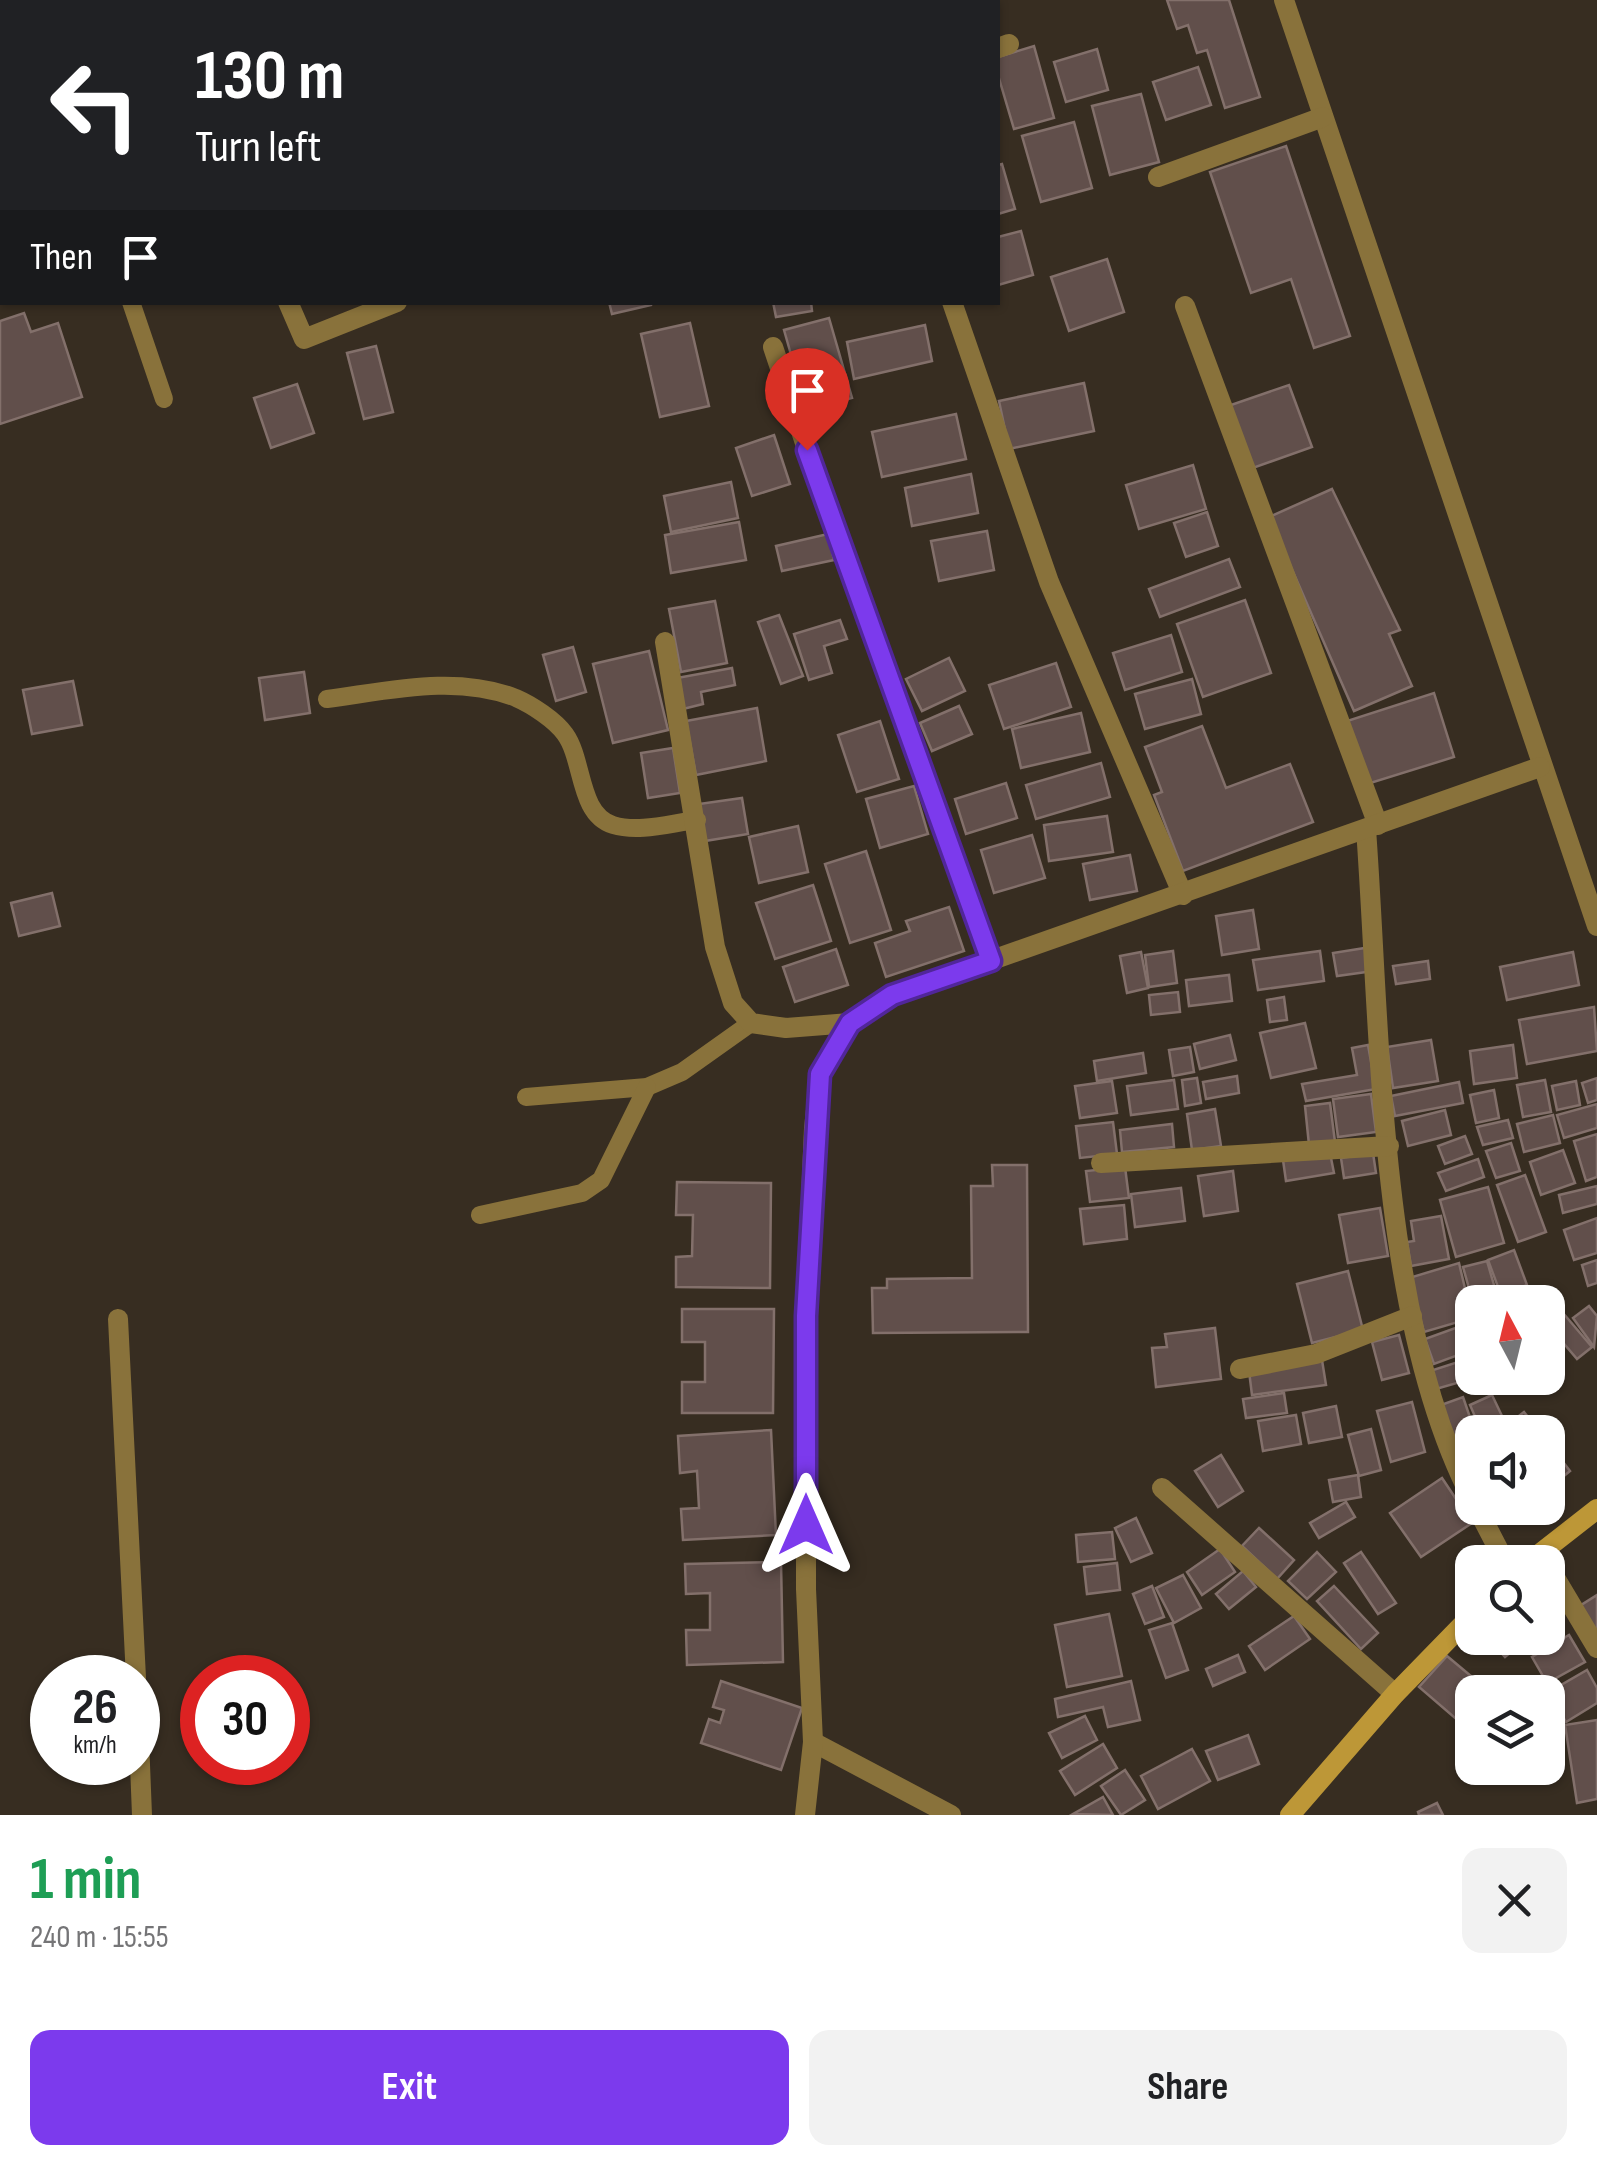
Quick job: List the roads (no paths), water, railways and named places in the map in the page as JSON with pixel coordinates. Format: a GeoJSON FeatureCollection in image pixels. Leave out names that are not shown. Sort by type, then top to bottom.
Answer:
{"type":"FeatureCollection","features":[{"type":"Feature","properties":{"kind":"street"},"geometry":{"type":"LineString","coordinates":[[1284,0],[1540,767],[1597,926]]}},
{"type":"Feature","properties":{"kind":"street"},"geometry":{"type":"LineString","coordinates":[[1158,177],[1323,116]]}},
{"type":"Feature","properties":{"kind":"street"},"geometry":{"type":"LineString","coordinates":[[289,305],[304,339],[389,305]]}},
{"type":"Feature","properties":{"kind":"street"},"geometry":{"type":"LineString","coordinates":[[953,305],[1049,582],[1184,895]]}},
{"type":"Feature","properties":{"kind":"street"},"geometry":{"type":"LineString","coordinates":[[1185,306],[1372,827],[1389,1146],[1412,1316],[1455,1465]]}},
{"type":"Feature","properties":{"kind":"street"},"geometry":{"type":"LineString","coordinates":[[773,347],[830,518],[991,961]]}},
{"type":"Feature","properties":{"kind":"street"},"geometry":{"type":"LineString","coordinates":[[665,642],[697,820],[714,947],[733,1004],[751,1023],[786,1028],[850,1023]]}},
{"type":"Feature","properties":{"kind":"street"},"geometry":{"type":"LineString","coordinates":[[805,1815],[813,1742],[806,1589],[806,1352],[813,1147],[820,1074],[850,1023],[892,995],[1540,767]]}},
{"type":"Feature","properties":{"kind":"street"},"geometry":{"type":"LineString","coordinates":[[1101,1163],[1389,1146]]}},
{"type":"Feature","properties":{"kind":"street"},"geometry":{"type":"LineString","coordinates":[[1240,1370],[1316,1354],[1412,1316]]}},
{"type":"Feature","properties":{"kind":"street"},"geometry":{"type":"LineString","coordinates":[[118,1319],[135,1655]]}},
{"type":"Feature","properties":{"kind":"street"},"geometry":{"type":"LineString","coordinates":[[1162,1488],[1395,1694]]}},
{"type":"Feature","properties":{"kind":"street"},"geometry":{"type":"LineString","coordinates":[[1559,1545],[1597,1510]]}},
{"type":"Feature","properties":{"kind":"street"},"geometry":{"type":"LineString","coordinates":[[1565,1598],[1597,1648]]}},
{"type":"Feature","properties":{"kind":"street"},"geometry":{"type":"LineString","coordinates":[[1290,1815],[1455,1632]]}},
{"type":"Feature","properties":{"kind":"street"},"geometry":{"type":"LineString","coordinates":[[813,1742],[951,1815]]}},
{"type":"Feature","properties":{"kind":"street"},"geometry":{"type":"LineString","coordinates":[[141,1785],[142,1815]]}},
{"type":"Feature","properties":{"kind":"lane"},"geometry":{"type":"LineString","coordinates":[[131,305],[164,399]]}},
{"type":"Feature","properties":{"kind":"lane"},"geometry":{"type":"LineString","coordinates":[[326,699],[439,685],[480,688],[518,698],[564,733],[597,816],[613,825],[638,828],[697,820]]}},
{"type":"Feature","properties":{"kind":"lane"},"geometry":{"type":"LineString","coordinates":[[526,1097],[648,1087],[682,1072],[751,1023]]}},
{"type":"Feature","properties":{"kind":"lane"},"geometry":{"type":"LineString","coordinates":[[480,1215],[582,1193],[601,1180],[648,1087]]}}]}
